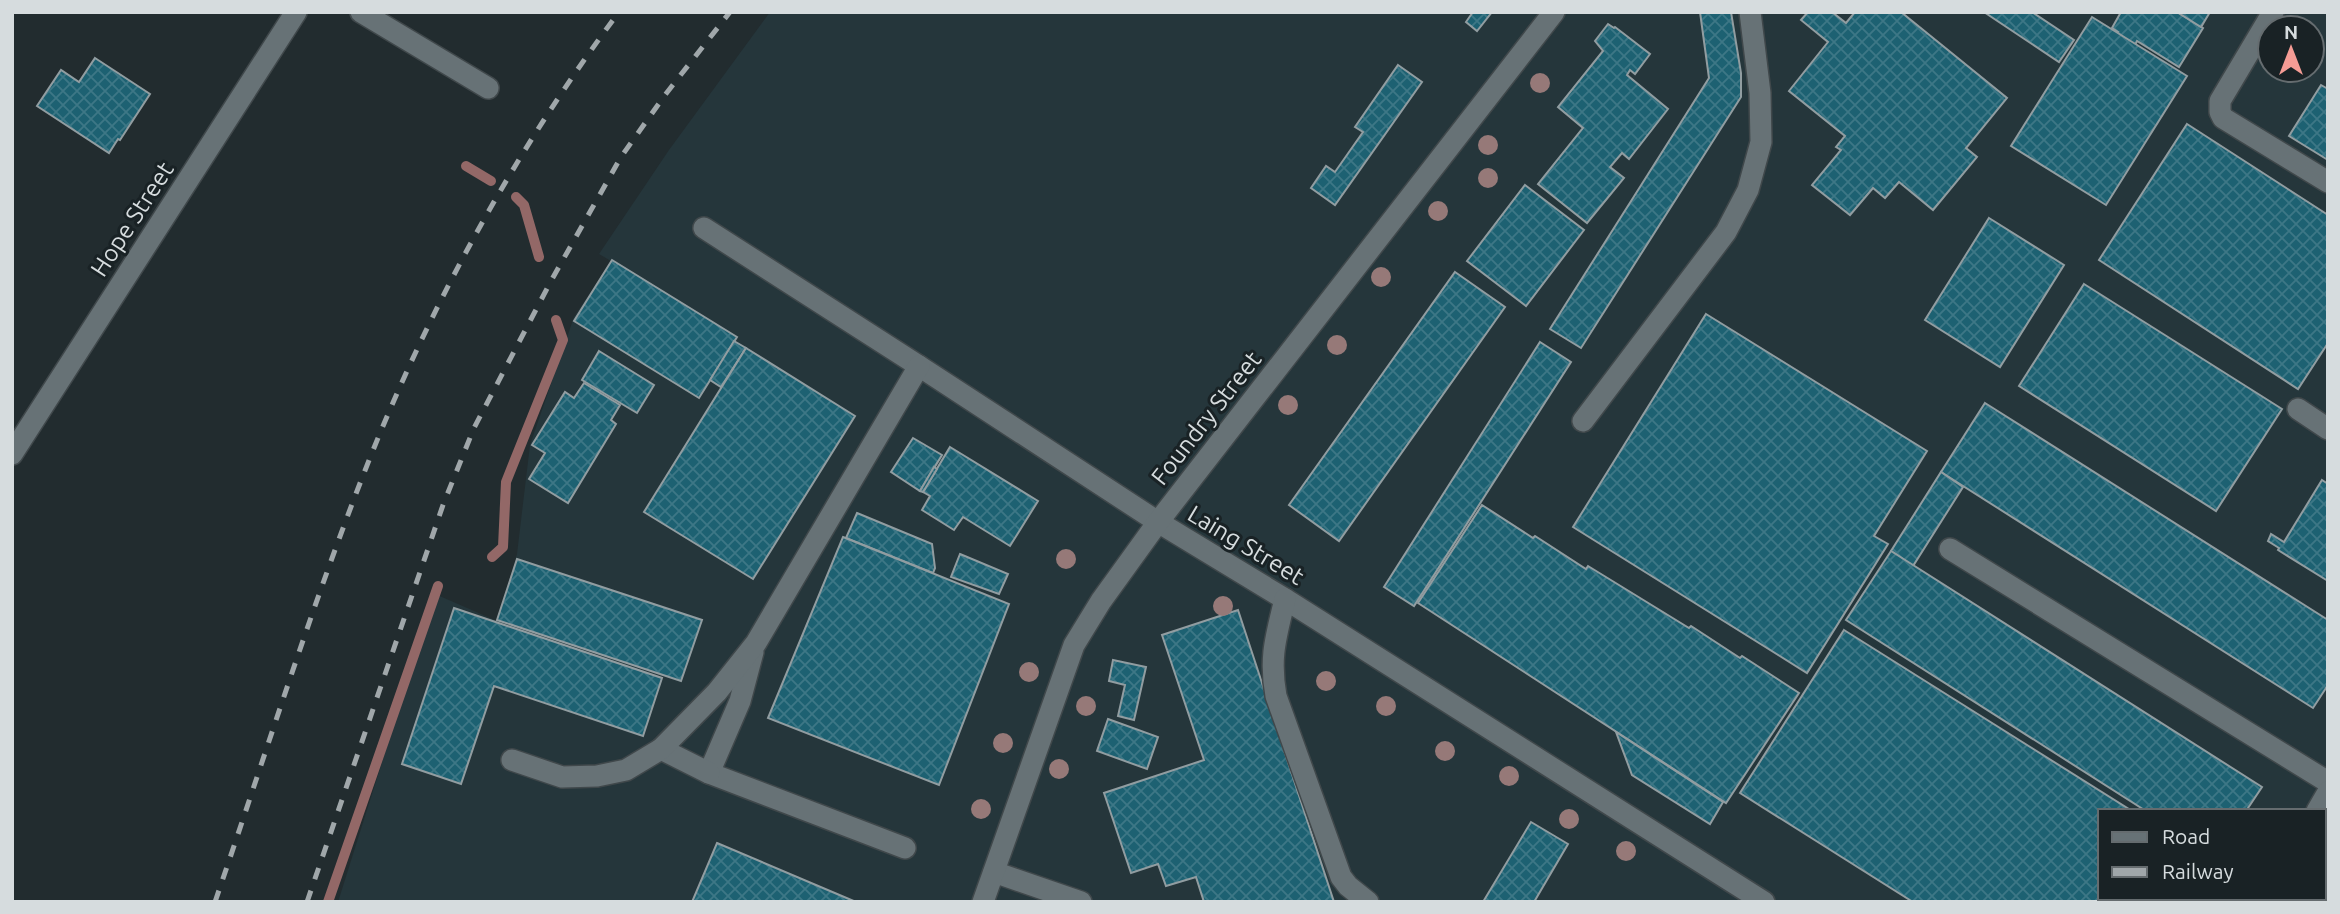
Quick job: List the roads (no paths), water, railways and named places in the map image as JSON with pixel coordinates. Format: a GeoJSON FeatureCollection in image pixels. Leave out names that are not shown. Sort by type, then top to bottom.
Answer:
{"type":"FeatureCollection","features":[{"type":"Feature","properties":{"kind":"street","name":"Hope Street"},"geometry":{"type":"LineString","coordinates":[[12,454],[296,12]]}},
{"type":"Feature","properties":{"kind":"street"},"geometry":{"type":"LineString","coordinates":[[361,12],[488,88]]}},
{"type":"Feature","properties":{"kind":"street","name":"Foundry Street"},"geometry":{"type":"LineString","coordinates":[[983,902],[1074,645],[1101,601],[1158,523],[1554,12]]}},
{"type":"Feature","properties":{"kind":"street"},"geometry":{"type":"LineString","coordinates":[[1583,421],[1726,232],[1748,190],[1761,142],[1760,93],[1750,12]]}},
{"type":"Feature","properties":{"kind":"street"},"geometry":{"type":"LineString","coordinates":[[2273,12],[2220,101],[2220,112],[2223,118],[2328,182]]}},
{"type":"Feature","properties":{"kind":"street","name":"Laing Street"},"geometry":{"type":"LineString","coordinates":[[704,229],[1158,523],[1285,599],[1764,902]]}},
{"type":"Feature","properties":{"kind":"street"},"geometry":{"type":"LineString","coordinates":[[512,760],[562,777],[597,776],[626,770],[660,749],[717,692],[756,643],[919,366]]}},
{"type":"Feature","properties":{"kind":"street"},"geometry":{"type":"LineString","coordinates":[[2298,409],[2328,429]]}},
{"type":"Feature","properties":{"kind":"street"},"geometry":{"type":"LineString","coordinates":[[1950,549],[2328,782]]}},
{"type":"Feature","properties":{"kind":"street"},"geometry":{"type":"LineString","coordinates":[[1285,599],[1272,651],[1276,696],[1341,877],[1368,902]]}},
{"type":"Feature","properties":{"kind":"street"},"geometry":{"type":"LineString","coordinates":[[709,773],[740,701],[756,643]]}},
{"type":"Feature","properties":{"kind":"street"},"geometry":{"type":"LineString","coordinates":[[660,749],[709,773],[905,848]]}},
{"type":"Feature","properties":{"kind":"street"},"geometry":{"type":"LineString","coordinates":[[2317,809],[2328,792]]}},
{"type":"Feature","properties":{"kind":"street"},"geometry":{"type":"LineString","coordinates":[[994,872],[1080,902]]}},
{"type":"Feature","properties":{"kind":"waterway"},"geometry":{"type":"LineString","coordinates":[[466,166],[491,181]]}},
{"type":"Feature","properties":{"kind":"waterway"},"geometry":{"type":"LineString","coordinates":[[516,197],[524,205],[539,257]]}},
{"type":"Feature","properties":{"kind":"waterway"},"geometry":{"type":"LineString","coordinates":[[492,557],[503,547],[506,482],[563,340],[556,320]]}},
{"type":"Feature","properties":{"kind":"waterway"},"geometry":{"type":"LineString","coordinates":[[328,902],[438,586]]}},
{"type":"Feature","properties":{"kind":"railway"},"geometry":{"type":"LineString","coordinates":[[215,902],[344,526],[416,351],[476,233],[509,176],[544,120],[619,12]]}},
{"type":"Feature","properties":{"kind":"railway"},"geometry":{"type":"LineString","coordinates":[[307,902],[443,505],[474,428],[551,281],[621,157],[730,12]]}}]}
